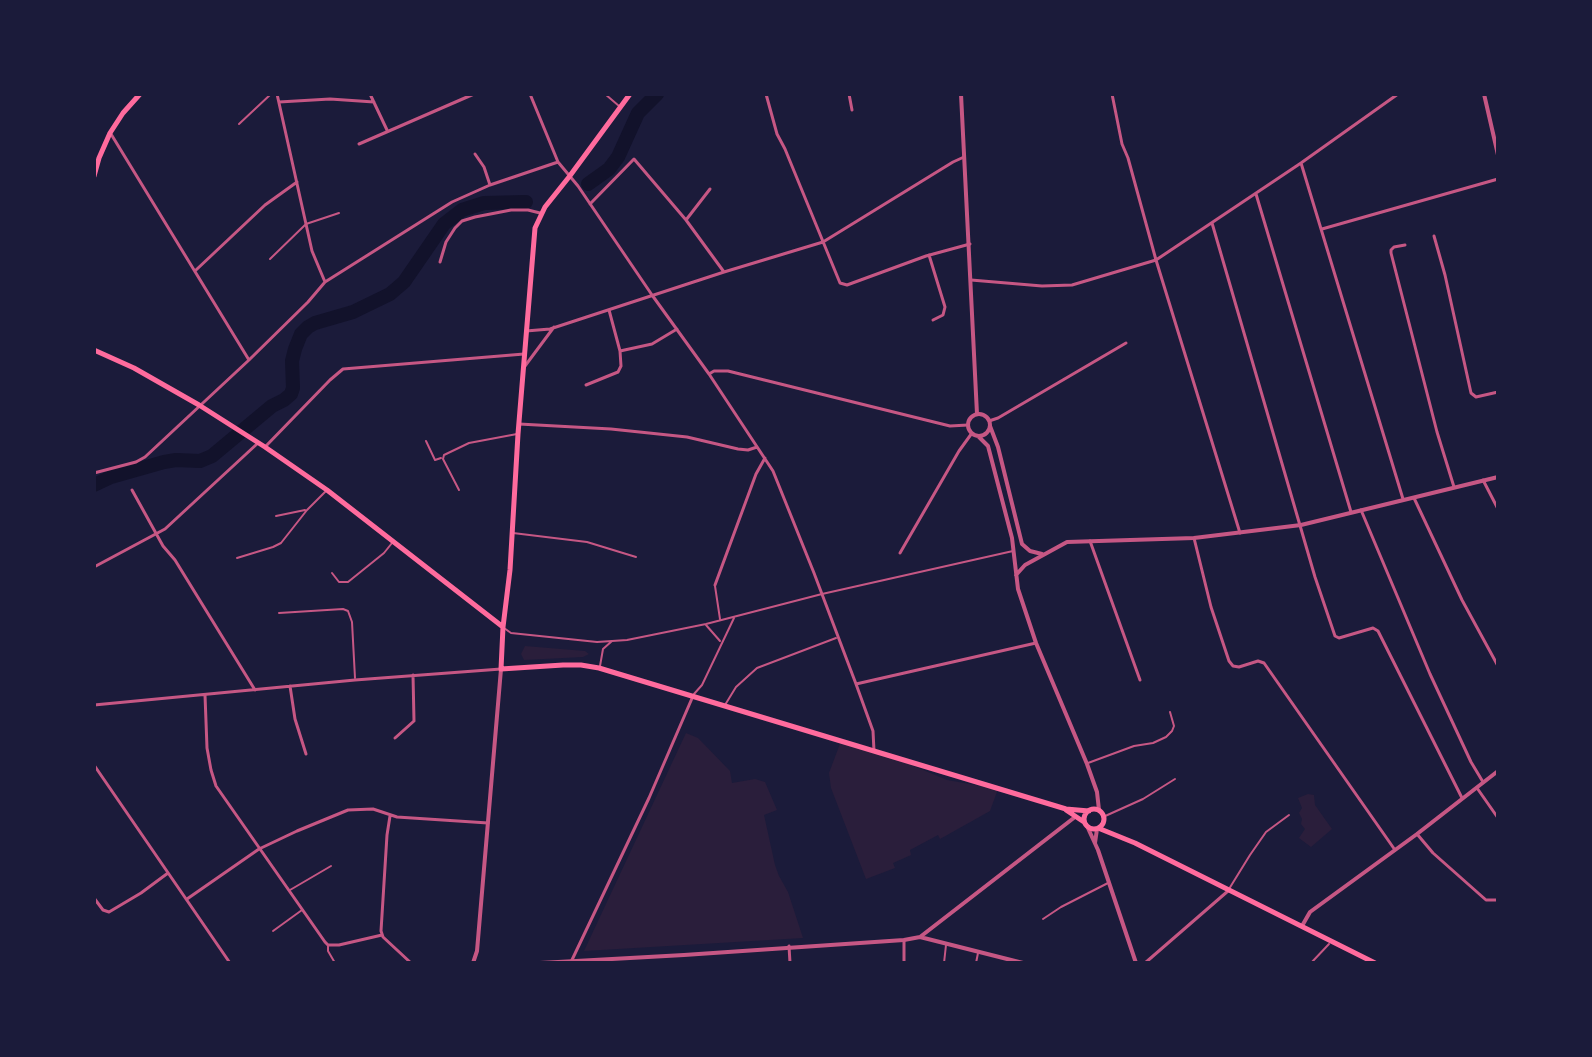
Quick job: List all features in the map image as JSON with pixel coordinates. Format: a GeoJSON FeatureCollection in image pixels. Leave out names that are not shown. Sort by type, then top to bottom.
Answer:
{"type":"FeatureCollection","features":[{"type":"Feature","properties":{"kind":"main road"},"geometry":{"type":"LineString","coordinates":[[94,176],[97,158],[110,133],[140,94]]}},
{"type":"Feature","properties":{"kind":"main road"},"geometry":{"type":"LineString","coordinates":[[630,94],[540,213],[533,237],[501,669],[592,666],[1066,809],[1099,810],[1112,832]]}},
{"type":"Feature","properties":{"kind":"main road"},"geometry":{"type":"LineString","coordinates":[[94,350],[134,368],[265,447],[327,490],[503,627]]}},
{"type":"Feature","properties":{"kind":"main road"},"geometry":{"type":"LineString","coordinates":[[1066,809],[1086,824],[1112,832],[1375,963]]}},
{"type":"Feature","properties":{"kind":"main road"},"geometry":{"type":"LineString","coordinates":[[1086,824],[1085,817],[1089,811]]}},
{"type":"Feature","properties":{"kind":"main road"},"geometry":{"type":"LineString","coordinates":[[1098,828],[1104,818]]}},
{"type":"Feature","properties":{"kind":"street"},"geometry":{"type":"LineString","coordinates":[[239,124],[271,94]]}},
{"type":"Feature","properties":{"kind":"street"},"geometry":{"type":"LineString","coordinates":[[277,94],[312,251],[325,282]]}},
{"type":"Feature","properties":{"kind":"street"},"geometry":{"type":"LineString","coordinates":[[370,94],[387,130]]}},
{"type":"Feature","properties":{"kind":"street"},"geometry":{"type":"LineString","coordinates":[[359,144],[474,94]]}},
{"type":"Feature","properties":{"kind":"street"},"geometry":{"type":"LineString","coordinates":[[530,94],[558,162],[765,458],[777,481],[856,684],[873,731],[874,751]]}},
{"type":"Feature","properties":{"kind":"street"},"geometry":{"type":"LineString","coordinates":[[605,94],[620,107]]}},
{"type":"Feature","properties":{"kind":"street"},"geometry":{"type":"LineString","coordinates":[[766,94],[777,134],[840,283],[843,285],[970,244]]}},
{"type":"Feature","properties":{"kind":"street"},"geometry":{"type":"LineString","coordinates":[[849,94],[852,110]]}},
{"type":"Feature","properties":{"kind":"street"},"geometry":{"type":"LineString","coordinates":[[961,94],[977,414]]}},
{"type":"Feature","properties":{"kind":"street"},"geometry":{"type":"LineString","coordinates":[[1112,94],[1122,144],[1240,533]]}},
{"type":"Feature","properties":{"kind":"street"},"geometry":{"type":"LineString","coordinates":[[971,280],[1042,286],[1072,285],[1156,260],[1398,94]]}},
{"type":"Feature","properties":{"kind":"street"},"geometry":{"type":"LineString","coordinates":[[1484,94],[1498,155]]}},
{"type":"Feature","properties":{"kind":"street"},"geometry":{"type":"LineString","coordinates":[[279,102],[330,99],[374,102]]}},
{"type":"Feature","properties":{"kind":"street"},"geometry":{"type":"LineString","coordinates":[[110,133],[249,360]]}},
{"type":"Feature","properties":{"kind":"street"},"geometry":{"type":"LineString","coordinates":[[475,154],[484,167],[490,185]]}},
{"type":"Feature","properties":{"kind":"street"},"geometry":{"type":"LineString","coordinates":[[526,331],[554,327],[823,242],[964,157]]}},
{"type":"Feature","properties":{"kind":"street"},"geometry":{"type":"LineString","coordinates":[[590,204],[634,159],[686,220],[724,272]]}},
{"type":"Feature","properties":{"kind":"street"},"geometry":{"type":"LineString","coordinates":[[94,473],[145,457],[249,360],[325,282],[452,202],[490,185],[558,162]]}},
{"type":"Feature","properties":{"kind":"street"},"geometry":{"type":"LineString","coordinates":[[1301,163],[1403,499]]}},
{"type":"Feature","properties":{"kind":"street"},"geometry":{"type":"LineString","coordinates":[[1322,229],[1498,179]]}},
{"type":"Feature","properties":{"kind":"street"},"geometry":{"type":"LineString","coordinates":[[196,270],[265,205],[297,182]]}},
{"type":"Feature","properties":{"kind":"street"},"geometry":{"type":"LineString","coordinates":[[686,220],[710,189]]}},
{"type":"Feature","properties":{"kind":"street"},"geometry":{"type":"LineString","coordinates":[[1256,192],[1351,512]]}},
{"type":"Feature","properties":{"kind":"street"},"geometry":{"type":"LineString","coordinates":[[440,262],[446,242],[462,221],[521,209],[540,213]]}},
{"type":"Feature","properties":{"kind":"street"},"geometry":{"type":"LineString","coordinates":[[270,259],[306,224],[339,213]]}},
{"type":"Feature","properties":{"kind":"street"},"geometry":{"type":"LineString","coordinates":[[1212,223],[1335,636],[1339,638],[1373,628],[1378,631],[1463,799]]}},
{"type":"Feature","properties":{"kind":"street"},"geometry":{"type":"LineString","coordinates":[[1434,236],[1471,393],[1476,397],[1498,392]]}},
{"type":"Feature","properties":{"kind":"street"},"geometry":{"type":"LineString","coordinates":[[1405,245],[1394,247],[1391,253],[1454,487]]}},
{"type":"Feature","properties":{"kind":"street"},"geometry":{"type":"LineString","coordinates":[[929,255],[945,307],[943,315],[933,320]]}},
{"type":"Feature","properties":{"kind":"street"},"geometry":{"type":"LineString","coordinates":[[586,385],[620,370],[620,351],[609,310]]}},
{"type":"Feature","properties":{"kind":"street"},"geometry":{"type":"LineString","coordinates":[[523,368],[554,327]]}},
{"type":"Feature","properties":{"kind":"street"},"geometry":{"type":"LineString","coordinates":[[620,351],[652,344],[677,329]]}},
{"type":"Feature","properties":{"kind":"street"},"geometry":{"type":"LineString","coordinates":[[900,553],[959,451],[975,435],[987,433],[990,423],[1126,343]]}},
{"type":"Feature","properties":{"kind":"street"},"geometry":{"type":"LineString","coordinates":[[265,447],[343,369],[524,354]]}},
{"type":"Feature","properties":{"kind":"street"},"geometry":{"type":"LineString","coordinates":[[709,374],[728,371],[950,426],[968,425]]}},
{"type":"Feature","properties":{"kind":"street"},"geometry":{"type":"LineString","coordinates":[[968,425],[977,414],[984,415],[990,423],[1022,544],[1030,551],[1044,554]]}},
{"type":"Feature","properties":{"kind":"street"},"geometry":{"type":"LineString","coordinates":[[519,424],[687,437],[748,450],[758,447]]}},
{"type":"Feature","properties":{"kind":"street"},"geometry":{"type":"LineString","coordinates":[[968,425],[988,446],[1014,551],[1018,589],[1036,643],[1087,764],[1097,792],[1099,810]]}},
{"type":"Feature","properties":{"kind":"street"},"geometry":{"type":"LineString","coordinates":[[426,441],[435,460],[460,446],[518,434]]}},
{"type":"Feature","properties":{"kind":"street"},"geometry":{"type":"LineString","coordinates":[[94,567],[157,535],[176,521],[258,443]]}},
{"type":"Feature","properties":{"kind":"street"},"geometry":{"type":"LineString","coordinates":[[443,457],[459,490]]}},
{"type":"Feature","properties":{"kind":"street"},"geometry":{"type":"LineString","coordinates":[[720,621],[715,585],[756,474],[765,458]]}},
{"type":"Feature","properties":{"kind":"street"},"geometry":{"type":"LineString","coordinates":[[1016,575],[1025,565],[1067,542],[1194,538],[1301,525],[1498,477]]}},
{"type":"Feature","properties":{"kind":"street"},"geometry":{"type":"LineString","coordinates":[[1483,480],[1498,509]]}},
{"type":"Feature","properties":{"kind":"street"},"geometry":{"type":"LineString","coordinates":[[132,490],[255,690]]}},
{"type":"Feature","properties":{"kind":"street"},"geometry":{"type":"LineString","coordinates":[[237,558],[273,547],[286,537],[327,490]]}},
{"type":"Feature","properties":{"kind":"street"},"geometry":{"type":"LineString","coordinates":[[1413,497],[1462,600],[1498,666]]}},
{"type":"Feature","properties":{"kind":"street"},"geometry":{"type":"LineString","coordinates":[[276,516],[307,510]]}},
{"type":"Feature","properties":{"kind":"street"},"geometry":{"type":"LineString","coordinates":[[1361,510],[1430,674],[1483,782]]}},
{"type":"Feature","properties":{"kind":"street"},"geometry":{"type":"LineString","coordinates":[[512,533],[587,542],[636,557]]}},
{"type":"Feature","properties":{"kind":"street"},"geometry":{"type":"LineString","coordinates":[[1194,538],[1211,607],[1229,661],[1239,667],[1258,661],[1264,663],[1395,850]]}},
{"type":"Feature","properties":{"kind":"street"},"geometry":{"type":"LineString","coordinates":[[1089,540],[1140,680]]}},
{"type":"Feature","properties":{"kind":"street"},"geometry":{"type":"LineString","coordinates":[[332,573],[339,582],[348,582],[393,542]]}},
{"type":"Feature","properties":{"kind":"street"},"geometry":{"type":"LineString","coordinates":[[503,627],[511,633],[613,641],[720,621],[822,594],[1014,551]]}},
{"type":"Feature","properties":{"kind":"street"},"geometry":{"type":"LineString","coordinates":[[279,613],[348,611],[352,622],[355,680]]}},
{"type":"Feature","properties":{"kind":"street"},"geometry":{"type":"LineString","coordinates":[[571,962],[649,798],[693,696],[702,685],[734,617]]}},
{"type":"Feature","properties":{"kind":"street"},"geometry":{"type":"LineString","coordinates":[[706,624],[721,642]]}},
{"type":"Feature","properties":{"kind":"street"},"geometry":{"type":"LineString","coordinates":[[725,706],[736,687],[757,668],[838,638]]}},
{"type":"Feature","properties":{"kind":"street"},"geometry":{"type":"LineString","coordinates":[[599,668],[603,649],[613,641]]}},
{"type":"Feature","properties":{"kind":"street"},"geometry":{"type":"LineString","coordinates":[[597,642],[603,649]]}},
{"type":"Feature","properties":{"kind":"street"},"geometry":{"type":"LineString","coordinates":[[856,684],[1036,643]]}},
{"type":"Feature","properties":{"kind":"street"},"geometry":{"type":"LineString","coordinates":[[94,705],[501,669],[477,951],[473,963]]}},
{"type":"Feature","properties":{"kind":"street"},"geometry":{"type":"LineString","coordinates":[[395,738],[414,721],[413,675]]}},
{"type":"Feature","properties":{"kind":"street"},"geometry":{"type":"LineString","coordinates":[[290,686],[295,719],[306,754]]}},
{"type":"Feature","properties":{"kind":"street"},"geometry":{"type":"LineString","coordinates":[[205,695],[207,748],[213,778],[222,796],[328,945],[335,963]]}},
{"type":"Feature","properties":{"kind":"street"},"geometry":{"type":"LineString","coordinates":[[1087,764],[1166,737],[1174,726],[1170,712]]}},
{"type":"Feature","properties":{"kind":"street"},"geometry":{"type":"LineString","coordinates":[[94,765],[230,963]]}},
{"type":"Feature","properties":{"kind":"street"},"geometry":{"type":"LineString","coordinates":[[1302,926],[1310,912],[1498,771]]}},
{"type":"Feature","properties":{"kind":"street"},"geometry":{"type":"LineString","coordinates":[[1104,818],[1175,779]]}},
{"type":"Feature","properties":{"kind":"street"},"geometry":{"type":"LineString","coordinates":[[1477,788],[1498,818]]}},
{"type":"Feature","properties":{"kind":"street"},"geometry":{"type":"LineString","coordinates":[[187,899],[259,849],[348,810],[373,809],[403,818],[488,823]]}},
{"type":"Feature","properties":{"kind":"street"},"geometry":{"type":"LineString","coordinates":[[391,815],[387,835],[382,935],[411,963]]}},
{"type":"Feature","properties":{"kind":"street"},"geometry":{"type":"LineString","coordinates":[[1145,963],[1228,891],[1266,832],[1289,815]]}},
{"type":"Feature","properties":{"kind":"street"},"geometry":{"type":"LineString","coordinates":[[920,937],[1075,817]]}},
{"type":"Feature","properties":{"kind":"street"},"geometry":{"type":"LineString","coordinates":[[1086,824],[1136,963]]}},
{"type":"Feature","properties":{"kind":"street"},"geometry":{"type":"LineString","coordinates":[[1095,843],[1098,828]]}},
{"type":"Feature","properties":{"kind":"street"},"geometry":{"type":"LineString","coordinates":[[1417,834],[1433,853],[1486,900],[1498,900]]}},
{"type":"Feature","properties":{"kind":"street"},"geometry":{"type":"LineString","coordinates":[[289,891],[331,866]]}},
{"type":"Feature","properties":{"kind":"street"},"geometry":{"type":"LineString","coordinates":[[94,898],[103,910],[109,912],[168,873]]}},
{"type":"Feature","properties":{"kind":"street"},"geometry":{"type":"LineString","coordinates":[[1043,919],[1109,882]]}},
{"type":"Feature","properties":{"kind":"street"},"geometry":{"type":"LineString","coordinates":[[273,931],[303,909]]}},
{"type":"Feature","properties":{"kind":"street"},"geometry":{"type":"LineString","coordinates":[[328,945],[382,935]]}},
{"type":"Feature","properties":{"kind":"street"},"geometry":{"type":"LineString","coordinates":[[540,963],[920,937],[1023,963]]}},
{"type":"Feature","properties":{"kind":"street"},"geometry":{"type":"LineString","coordinates":[[904,940],[904,963]]}},
{"type":"Feature","properties":{"kind":"street"},"geometry":{"type":"LineString","coordinates":[[1311,963],[1331,942]]}},
{"type":"Feature","properties":{"kind":"street"},"geometry":{"type":"LineString","coordinates":[[944,963],[946,944]]}},
{"type":"Feature","properties":{"kind":"street"},"geometry":{"type":"LineString","coordinates":[[789,946],[790,963]]}},
{"type":"Feature","properties":{"kind":"street"},"geometry":{"type":"LineString","coordinates":[[976,963],[978,953]]}},
{"type":"Feature","properties":{"kind":"street"},"geometry":{"type":"LineString","coordinates":[[684,955],[684,963]]}},
{"type":"Feature","properties":{"kind":"shaded area"},"geometry":{"type":"Polygon","coordinates":[[[525,646],[585,651],[589,654],[583,657],[524,660],[521,654],[525,646]]]}},
{"type":"Feature","properties":{"kind":"shaded area"},"geometry":{"type":"Polygon","coordinates":[[[686,733],[698,738],[730,771],[732,783],[755,779],[765,782],[777,810],[764,815],[775,865],[788,892],[803,938],[584,951],[686,733]]]}},
{"type":"Feature","properties":{"kind":"shaded area"},"geometry":{"type":"Polygon","coordinates":[[[841,741],[885,754],[947,780],[998,789],[990,811],[940,839],[938,835],[910,850],[911,855],[893,863],[895,868],[866,879],[831,788],[829,773],[841,741]]]}},
{"type":"Feature","properties":{"kind":"shaded area"},"geometry":{"type":"Polygon","coordinates":[[[1314,795],[1315,805],[1332,829],[1311,847],[1299,838],[1305,829],[1301,824],[1299,813],[1302,808],[1298,798],[1314,795]]]}},
{"type":"Feature","properties":{"kind":"waterway"},"geometry":{"type":"LineString","coordinates":[[588,184],[609,169],[618,157],[638,113],[657,94]]}},
{"type":"Feature","properties":{"kind":"waterway"},"geometry":{"type":"LineString","coordinates":[[94,485],[164,462],[200,461],[212,456],[291,394],[295,349],[301,334],[308,327],[353,312],[390,294],[404,282],[444,224],[462,210],[484,203],[526,202]]}}]}
